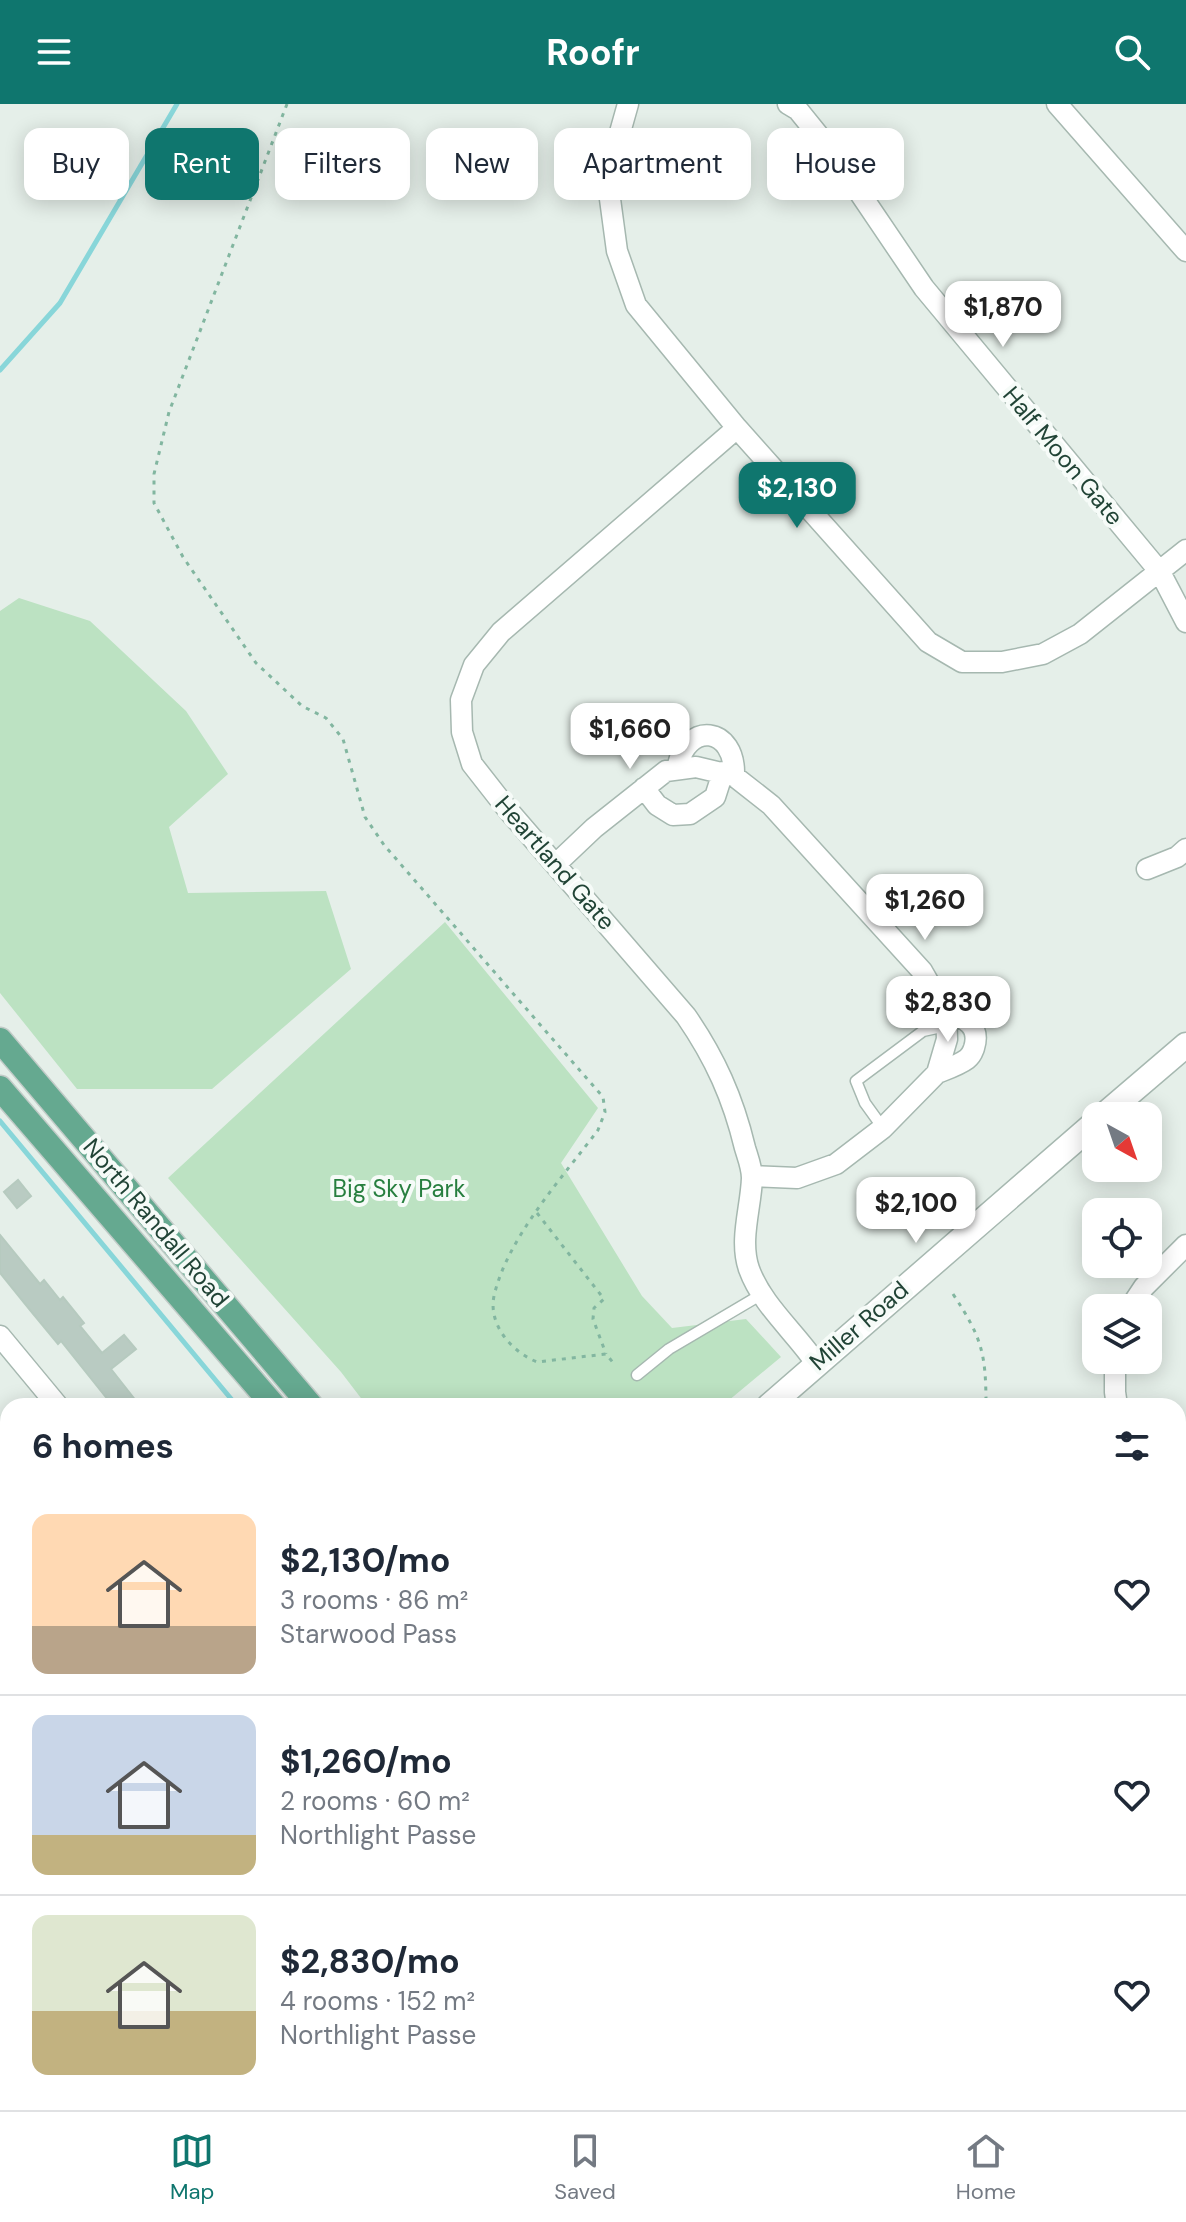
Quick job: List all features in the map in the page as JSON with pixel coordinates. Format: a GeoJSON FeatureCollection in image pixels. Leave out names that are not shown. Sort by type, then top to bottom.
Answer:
{"type":"FeatureCollection","features":[{"type":"Feature","properties":{"kind":"main road","name":"North Randall Road"},"geometry":{"type":"LineString","coordinates":[[0,1040],[304,1398]]}},
{"type":"Feature","properties":{"kind":"main road","name":"North Randall Road"},"geometry":{"type":"LineString","coordinates":[[0,1088],[267,1398]]}},
{"type":"Feature","properties":{"kind":"street"},"geometry":{"type":"LineString","coordinates":[[628,104],[617,143],[610,199],[617,251],[636,305],[737,428],[928,642],[962,662],[1002,662],[1043,654],[1080,634],[1186,550]]}},
{"type":"Feature","properties":{"kind":"street","name":"Half Moon Gate"},"geometry":{"type":"LineString","coordinates":[[788,104],[798,110],[832,152],[924,288],[1160,572],[1186,622]]}},
{"type":"Feature","properties":{"kind":"street"},"geometry":{"type":"LineString","coordinates":[[1057,104],[1186,250]]}},
{"type":"Feature","properties":{"kind":"street","name":"Heartland Gate"},"geometry":{"type":"LineString","coordinates":[[737,428],[501,632],[474,665],[461,700],[462,732],[472,764],[686,1016],[711,1052],[740,1124],[752,1176],[746,1248],[749,1268],[762,1294],[816,1363]]}},
{"type":"Feature","properties":{"kind":"street"},"geometry":{"type":"LineString","coordinates":[[644,788],[657,805],[673,815],[690,814],[715,797],[734,763],[723,740],[708,735],[685,745],[677,769]]}},
{"type":"Feature","properties":{"kind":"street"},"geometry":{"type":"LineString","coordinates":[[556,864],[666,771],[696,767],[728,774],[771,805],[922,971],[946,1019],[947,1039],[937,1073]]}},
{"type":"Feature","properties":{"kind":"street"},"geometry":{"type":"LineString","coordinates":[[1147,869],[1177,857],[1186,849]]}},
{"type":"Feature","properties":{"kind":"street"},"geometry":{"type":"LineString","coordinates":[[752,1176],[797,1178],[836,1164],[883,1128],[937,1073],[972,1054],[975,1030],[970,1023],[961,1016],[946,1019]]}},
{"type":"Feature","properties":{"kind":"street"},"geometry":{"type":"LineString","coordinates":[[1119,1102],[1186,1045]]}},
{"type":"Feature","properties":{"kind":"street","name":"Miller Road"},"geometry":{"type":"LineString","coordinates":[[778,1398],[1082,1134]]}},
{"type":"Feature","properties":{"kind":"street"},"geometry":{"type":"LineString","coordinates":[[1139,1294],[1186,1245]]}},
{"type":"Feature","properties":{"kind":"street"},"geometry":{"type":"LineString","coordinates":[[0,1336],[51,1398]]}},
{"type":"Feature","properties":{"kind":"street"},"geometry":{"type":"LineString","coordinates":[[1115,1374],[1116,1398]]}},
{"type":"Feature","properties":{"kind":"lane"},"geometry":{"type":"LineString","coordinates":[[883,1128],[865,1103],[856,1081],[923,1031],[946,1019]]}},
{"type":"Feature","properties":{"kind":"lane"},"geometry":{"type":"LineString","coordinates":[[637,1375],[669,1349],[762,1294]]}},
{"type":"Feature","properties":{"kind":"path"},"geometry":{"type":"LineString","coordinates":[[287,104],[169,412],[154,474],[154,503],[183,557],[256,663],[302,706],[326,718],[343,739],[365,817],[384,845],[603,1097],[605,1112],[598,1130],[537,1213],[507,1263],[493,1298],[496,1319],[515,1351],[537,1362],[606,1354]]}},
{"type":"Feature","properties":{"kind":"path"},"geometry":{"type":"LineString","coordinates":[[537,1213],[604,1299],[594,1308],[593,1319],[606,1354],[615,1365]]}},
{"type":"Feature","properties":{"kind":"path"},"geometry":{"type":"LineString","coordinates":[[953,1294],[981,1340],[986,1398]]}},
{"type":"Feature","properties":{"kind":"green space"},"geometry":{"type":"Polygon","coordinates":[[[19,598],[90,621],[186,711],[228,774],[169,827],[188,893],[326,891],[351,969],[212,1089],[77,1089],[0,993],[0,611],[19,598]]]}},
{"type":"Feature","properties":{"kind":"green space","name":"Big Sky Park"},"geometry":{"type":"Polygon","coordinates":[[[445,922],[598,1108],[561,1163],[642,1296],[672,1328],[746,1319],[781,1357],[732,1398],[361,1398],[168,1178],[445,922]]]}},
{"type":"Feature","properties":{"kind":"building"},"geometry":{"type":"Polygon","coordinates":[[[18,1180],[31,1196],[17,1208],[4,1192],[18,1180]]]}},
{"type":"Feature","properties":{"kind":"building"},"geometry":{"type":"Polygon","coordinates":[[[0,1235],[40,1284],[44,1280],[60,1300],[63,1297],[84,1323],[80,1326],[102,1353],[124,1335],[136,1349],[111,1369],[134,1398],[107,1398],[0,1273],[0,1235]]]}},
{"type":"Feature","properties":{"kind":"waterway"},"geometry":{"type":"LineString","coordinates":[[0,370],[60,303],[177,104]]}},
{"type":"Feature","properties":{"kind":"waterway"},"geometry":{"type":"LineString","coordinates":[[0,1121],[230,1398]]}}]}
